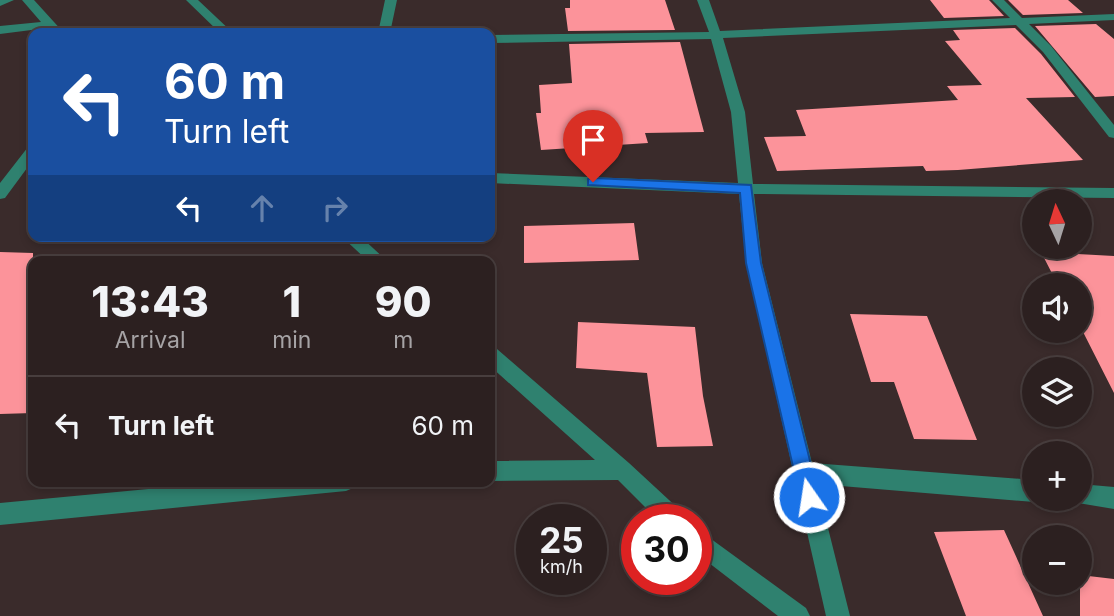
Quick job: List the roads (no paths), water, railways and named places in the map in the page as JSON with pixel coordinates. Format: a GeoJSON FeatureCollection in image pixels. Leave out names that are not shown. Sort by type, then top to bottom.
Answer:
{"type":"FeatureCollection","features":[{"type":"Feature","properties":{"kind":"street"},"geometry":{"type":"LineString","coordinates":[[0,3],[8,0]]}},
{"type":"Feature","properties":{"kind":"street"},"geometry":{"type":"LineString","coordinates":[[27,0],[53,28]]}},
{"type":"Feature","properties":{"kind":"street"},"geometry":{"type":"LineString","coordinates":[[192,0],[222,28]]}},
{"type":"Feature","properties":{"kind":"street"},"geometry":{"type":"LineString","coordinates":[[385,28],[391,0]]}},
{"type":"Feature","properties":{"kind":"street"},"geometry":{"type":"LineString","coordinates":[[703,0],[738,112],[754,263],[838,616]]}},
{"type":"Feature","properties":{"kind":"street"},"geometry":{"type":"LineString","coordinates":[[998,0],[1047,49],[1114,134]]}},
{"type":"Feature","properties":{"kind":"street"},"geometry":{"type":"LineString","coordinates":[[495,38],[716,35],[1114,17]]}},
{"type":"Feature","properties":{"kind":"street"},"geometry":{"type":"LineString","coordinates":[[0,30],[28,29]]}},
{"type":"Feature","properties":{"kind":"street"},"geometry":{"type":"LineString","coordinates":[[0,194],[28,157]]}},
{"type":"Feature","properties":{"kind":"street"},"geometry":{"type":"LineString","coordinates":[[495,178],[746,189],[1114,193]]}},
{"type":"Feature","properties":{"kind":"street"},"geometry":{"type":"LineString","coordinates":[[356,242],[373,256]]}},
{"type":"Feature","properties":{"kind":"street"},"geometry":{"type":"LineString","coordinates":[[495,359],[657,504]]}},
{"type":"Feature","properties":{"kind":"street"},"geometry":{"type":"LineString","coordinates":[[495,471],[622,470]]}},
{"type":"Feature","properties":{"kind":"street"},"geometry":{"type":"LineString","coordinates":[[804,473],[1022,490]]}},
{"type":"Feature","properties":{"kind":"street"},"geometry":{"type":"LineString","coordinates":[[0,514],[283,487]]}},
{"type":"Feature","properties":{"kind":"street"},"geometry":{"type":"LineString","coordinates":[[1092,496],[1114,498]]}},
{"type":"Feature","properties":{"kind":"street"},"geometry":{"type":"LineString","coordinates":[[712,551],[798,616]]}}]}
